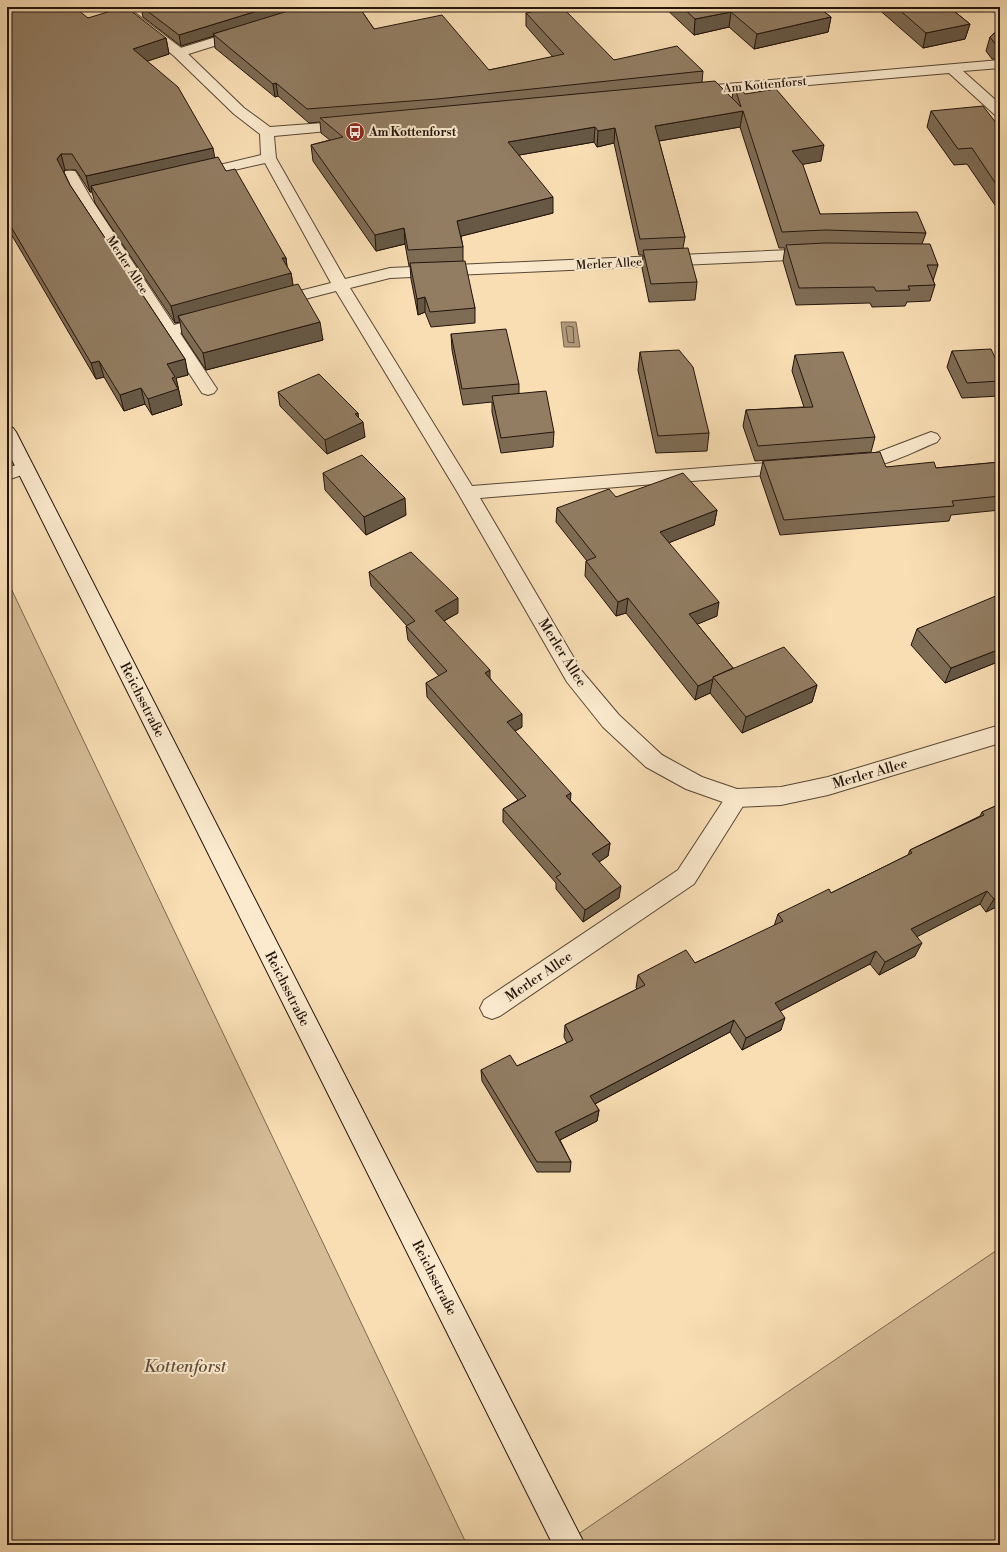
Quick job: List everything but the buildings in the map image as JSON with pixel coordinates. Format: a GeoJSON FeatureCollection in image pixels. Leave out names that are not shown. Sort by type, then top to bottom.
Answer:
{"type":"FeatureCollection","features":[{"type":"Feature","properties":{"kind":"street"},"geometry":{"type":"LineString","coordinates":[[119,7],[179,53],[239,111],[267,132],[361,124]]}},
{"type":"Feature","properties":{"kind":"street","name":"Am Kottenforst"},"geometry":{"type":"LineString","coordinates":[[678,93],[1000,64]]}},
{"type":"Feature","properties":{"kind":"street"},"geometry":{"type":"LineString","coordinates":[[953,69],[1000,112]]}},
{"type":"Feature","properties":{"kind":"street","name":"Merler Allee"},"geometry":{"type":"LineString","coordinates":[[267,132],[269,158],[340,284],[467,493],[574,676],[611,721],[654,761],[694,783],[737,798],[781,796],[828,786],[1000,734]]}},
{"type":"Feature","properties":{"kind":"street"},"geometry":{"type":"LineString","coordinates":[[184,177],[269,158]]}},
{"type":"Feature","properties":{"kind":"street","name":"Merler Allee"},"geometry":{"type":"LineString","coordinates":[[70,174],[92,198],[170,331],[208,389]]}},
{"type":"Feature","properties":{"kind":"street","name":"Merler Allee"},"geometry":{"type":"LineString","coordinates":[[263,305],[340,284],[390,273],[829,253]]}},
{"type":"Feature","properties":{"kind":"street"},"geometry":{"type":"LineString","coordinates":[[170,331],[224,316]]}},
{"type":"Feature","properties":{"kind":"street","name":"Reichsstraße"},"geometry":{"type":"LineString","coordinates":[[7,432],[16,471],[569,1545]]}},
{"type":"Feature","properties":{"kind":"street"},"geometry":{"type":"LineString","coordinates":[[836,463],[879,459],[932,438]]}},
{"type":"Feature","properties":{"kind":"street"},"geometry":{"type":"LineString","coordinates":[[467,493],[806,465]]}},
{"type":"Feature","properties":{"kind":"lane"},"geometry":{"type":"LineString","coordinates":[[179,53],[252,30]]}},
{"type":"Feature","properties":{"kind":"lane","name":"Merler Allee"},"geometry":{"type":"LineString","coordinates":[[492,1008],[686,877],[737,798]]}},
{"type":"Feature","properties":{"kind":"green space","name":"Kottenforst"},"geometry":{"type":"Polygon","coordinates":[[[7,580],[467,1545],[7,1545],[7,580]]]}},
{"type":"Feature","properties":{"kind":"green space"},"geometry":{"type":"Polygon","coordinates":[[[1000,1248],[1000,1545],[562,1545],[1000,1248]]]}},
{"type":"Feature","properties":{"kind":"water"},"geometry":{"type":"Polygon","coordinates":[[[561,322],[576,322],[580,347],[564,347],[561,322]]]}},
{"type":"Feature","properties":{"kind":"place","name":"Am Kottenforst"},"geometry":{"type":"Point","coordinates":[355,132]}}]}
